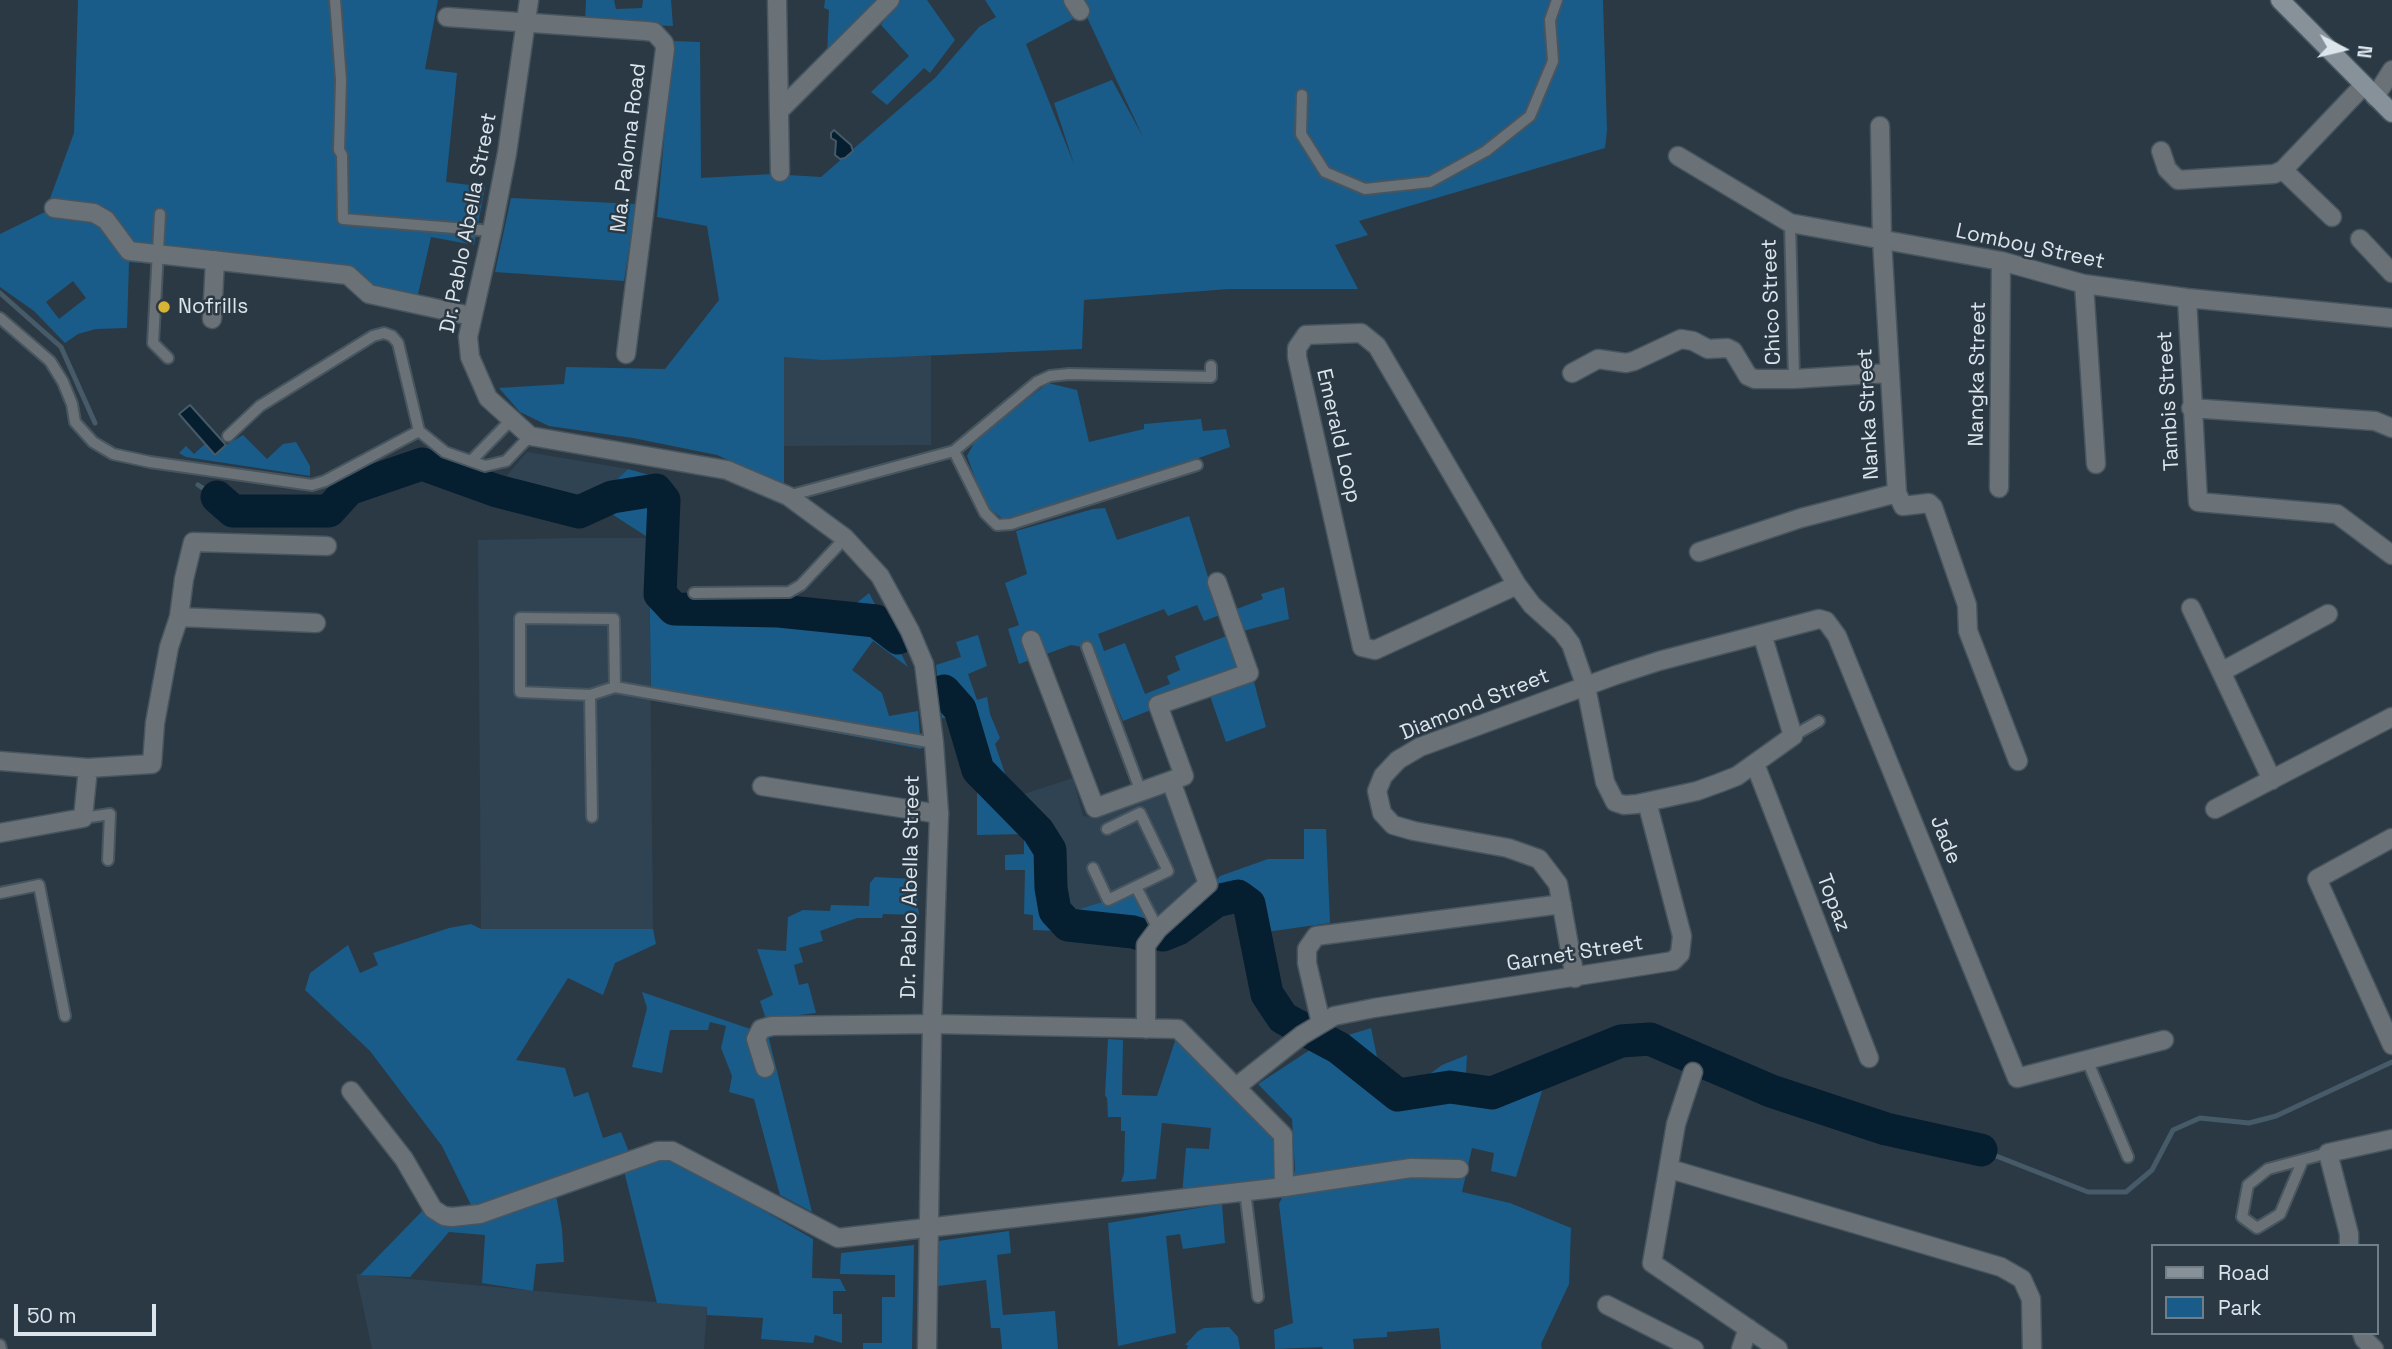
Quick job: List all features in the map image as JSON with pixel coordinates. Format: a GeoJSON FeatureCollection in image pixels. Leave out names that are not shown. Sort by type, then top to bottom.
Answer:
{"type":"FeatureCollection","features":[{"type":"Feature","properties":{"kind":"main road"},"geometry":{"type":"LineString","coordinates":[[2280,0],[2382,100]]}},
{"type":"Feature","properties":{"kind":"street","name":"Dr. Pablo Abella Street"},"geometry":{"type":"LineString","coordinates":[[529,0],[492,231],[468,337],[470,357],[488,398],[530,436],[727,470],[788,496],[845,538],[880,576],[910,631],[928,681],[939,814],[932,1024],[927,1349]]}},
{"type":"Feature","properties":{"kind":"street"},"geometry":{"type":"LineString","coordinates":[[777,0],[780,172]]}},
{"type":"Feature","properties":{"kind":"street"},"geometry":{"type":"LineString","coordinates":[[779,111],[890,0]]}},
{"type":"Feature","properties":{"kind":"street","name":"Ma. Paloma Road"},"geometry":{"type":"LineString","coordinates":[[447,17],[646,31],[654,32],[664,43],[626,354]]}},
{"type":"Feature","properties":{"kind":"street"},"geometry":{"type":"LineString","coordinates":[[2161,151],[2167,169],[2178,180],[2274,174],[2382,100],[2392,70]]}},
{"type":"Feature","properties":{"kind":"street","name":"Nanka Street"},"geometry":{"type":"LineString","coordinates":[[1699,552],[1801,518],[1897,493],[1882,240],[1880,126]]}},
{"type":"Feature","properties":{"kind":"street","name":"Lomboy Street"},"geometry":{"type":"LineString","coordinates":[[1678,156],[1790,223],[2001,261],[2084,284],[2187,298],[2392,318]]}},
{"type":"Feature","properties":{"kind":"street"},"geometry":{"type":"LineString","coordinates":[[2283,170],[2332,217]]}},
{"type":"Feature","properties":{"kind":"street"},"geometry":{"type":"LineString","coordinates":[[54,208],[93,213],[106,220],[129,251],[348,275],[369,294],[471,316]]}},
{"type":"Feature","properties":{"kind":"street"},"geometry":{"type":"LineString","coordinates":[[2360,239],[2392,273]]}},
{"type":"Feature","properties":{"kind":"street"},"geometry":{"type":"LineString","coordinates":[[212,320],[215,260]]}},
{"type":"Feature","properties":{"kind":"street","name":"Nangka Street"},"geometry":{"type":"LineString","coordinates":[[2000,488],[2001,261]]}},
{"type":"Feature","properties":{"kind":"street"},"geometry":{"type":"LineString","coordinates":[[2084,284],[2096,464]]}},
{"type":"Feature","properties":{"kind":"street","name":"Tambis Street"},"geometry":{"type":"LineString","coordinates":[[2187,298],[2198,502],[2337,514],[2392,555]]}},
{"type":"Feature","properties":{"kind":"street","name":"Emerald Loop"},"geometry":{"type":"LineString","coordinates":[[1517,585],[1375,650],[1362,647],[1297,358],[1297,348],[1306,335],[1361,333],[1377,346],[1517,585],[1532,605],[1562,632],[1571,644],[1586,687],[1609,793],[1615,802],[1624,805],[1647,802],[1697,791],[1719,783],[1737,776],[1793,736]]}},
{"type":"Feature","properties":{"kind":"street"},"geometry":{"type":"LineString","coordinates":[[1572,373],[1598,359],[1626,363],[1634,361],[1681,340],[1693,341],[1708,349],[1727,348],[1733,351],[1748,376],[1755,379],[1794,380],[1889,373]]}},
{"type":"Feature","properties":{"kind":"street"},"geometry":{"type":"LineString","coordinates":[[2192,408],[2375,421],[2392,428]]}},
{"type":"Feature","properties":{"kind":"street"},"geometry":{"type":"LineString","coordinates":[[1897,493],[1903,506],[1929,503],[1933,508],[1966,605],[1968,631],[2018,761]]}},
{"type":"Feature","properties":{"kind":"street"},"geometry":{"type":"LineString","coordinates":[[0,761],[88,768],[152,764],[159,698],[169,647],[179,617],[193,542],[327,546]]}},
{"type":"Feature","properties":{"kind":"street"},"geometry":{"type":"LineString","coordinates":[[1031,640],[1095,808],[1184,776],[1158,705],[1248,673],[1217,582]]}},
{"type":"Feature","properties":{"kind":"street"},"geometry":{"type":"LineString","coordinates":[[2191,608],[2272,780]]}},
{"type":"Feature","properties":{"kind":"street"},"geometry":{"type":"LineString","coordinates":[[2221,672],[2328,614]]}},
{"type":"Feature","properties":{"kind":"street"},"geometry":{"type":"LineString","coordinates":[[179,617],[316,623]]}},
{"type":"Feature","properties":{"kind":"street","name":"Diamond Street"},"geometry":{"type":"LineString","coordinates":[[1574,978],[1558,884],[1539,859],[1508,848],[1414,831],[1393,824],[1382,813],[1377,791],[1383,776],[1398,760],[1420,747],[1659,661],[1811,620],[1826,621]]}},
{"type":"Feature","properties":{"kind":"street","name":"Jade"},"geometry":{"type":"LineString","coordinates":[[1826,621],[1837,636],[2017,1077],[2087,1060]]}},
{"type":"Feature","properties":{"kind":"street"},"geometry":{"type":"LineString","coordinates":[[1762,634],[1793,736]]}},
{"type":"Feature","properties":{"kind":"street"},"geometry":{"type":"LineString","coordinates":[[2215,809],[2392,717]]}},
{"type":"Feature","properties":{"kind":"street","name":"Topaz"},"geometry":{"type":"LineString","coordinates":[[1755,764],[1869,1058]]}},
{"type":"Feature","properties":{"kind":"street"},"geometry":{"type":"LineString","coordinates":[[0,833],[83,818],[88,768]]}},
{"type":"Feature","properties":{"kind":"street"},"geometry":{"type":"LineString","coordinates":[[1146,1029],[1146,945],[1158,929],[1208,884],[1171,781]]}},
{"type":"Feature","properties":{"kind":"street"},"geometry":{"type":"LineString","coordinates":[[762,786],[939,814]]}},
{"type":"Feature","properties":{"kind":"street","name":"Garnet Street"},"geometry":{"type":"LineString","coordinates":[[1236,1087],[1312,1028],[1334,1016],[1665,963],[1680,954],[1682,936],[1647,802]]}},
{"type":"Feature","properties":{"kind":"street"},"geometry":{"type":"LineString","coordinates":[[2392,838],[2317,879],[2392,1045]]}},
{"type":"Feature","properties":{"kind":"street"},"geometry":{"type":"LineString","coordinates":[[1312,1028],[1307,949],[1316,936],[1562,904]]}},
{"type":"Feature","properties":{"kind":"street"},"geometry":{"type":"LineString","coordinates":[[765,1068],[756,1039],[761,1029],[772,1026],[932,1024],[1178,1030],[1283,1135],[1284,1187]]}},
{"type":"Feature","properties":{"kind":"street"},"geometry":{"type":"LineString","coordinates":[[2087,1060],[2164,1040]]}},
{"type":"Feature","properties":{"kind":"street"},"geometry":{"type":"LineString","coordinates":[[1693,1072],[1676,1124],[1652,1263],[1778,1349]]}},
{"type":"Feature","properties":{"kind":"street"},"geometry":{"type":"LineString","coordinates":[[351,1091],[404,1159],[433,1209],[444,1216],[480,1214],[658,1151],[672,1151],[838,1238],[1284,1187],[1411,1168],[1459,1169]]}},
{"type":"Feature","properties":{"kind":"street"},"geometry":{"type":"LineString","coordinates":[[2349,1244],[2349,1234],[2328,1153],[2392,1139]]}},
{"type":"Feature","properties":{"kind":"street"},"geometry":{"type":"LineString","coordinates":[[1670,1169],[2001,1267],[2022,1279],[2031,1299],[2032,1349]]}},
{"type":"Feature","properties":{"kind":"street"},"geometry":{"type":"LineString","coordinates":[[1607,1305],[1694,1349]]}},
{"type":"Feature","properties":{"kind":"street"},"geometry":{"type":"LineString","coordinates":[[1741,1349],[1748,1328]]}},
{"type":"Feature","properties":{"kind":"lane"},"geometry":{"type":"LineString","coordinates":[[335,0],[341,80],[339,150],[342,155],[343,219],[492,231]]}},
{"type":"Feature","properties":{"kind":"lane"},"geometry":{"type":"LineString","coordinates":[[1302,95],[1301,134],[1325,172],[1365,188],[1430,183],[1486,151],[1530,116],[1553,61],[1550,20],[1557,0]]}},
{"type":"Feature","properties":{"kind":"lane"},"geometry":{"type":"LineString","coordinates":[[160,214],[153,342],[168,358]]}},
{"type":"Feature","properties":{"kind":"lane","name":"Chico Street"},"geometry":{"type":"LineString","coordinates":[[1790,223],[1794,380]]}},
{"type":"Feature","properties":{"kind":"lane"},"geometry":{"type":"LineString","coordinates":[[0,318],[50,362],[63,382],[72,404],[75,422],[93,442],[113,454],[150,462],[312,485],[325,481],[418,431]]}},
{"type":"Feature","properties":{"kind":"lane"},"geometry":{"type":"LineString","coordinates":[[228,436],[260,406],[373,336],[384,333],[392,336],[398,343],[418,431],[445,452],[485,466],[506,461],[530,436]]}},
{"type":"Feature","properties":{"kind":"lane"},"geometry":{"type":"LineString","coordinates":[[788,496],[954,451],[1037,382],[1049,376],[1069,374],[1211,377],[1211,366]]}},
{"type":"Feature","properties":{"kind":"lane"},"geometry":{"type":"LineString","coordinates":[[471,461],[511,420]]}},
{"type":"Feature","properties":{"kind":"lane"},"geometry":{"type":"LineString","coordinates":[[954,451],[985,513],[997,525],[1011,524],[1197,465]]}},
{"type":"Feature","properties":{"kind":"lane"},"geometry":{"type":"LineString","coordinates":[[694,593],[789,592],[801,585],[845,538]]}},
{"type":"Feature","properties":{"kind":"lane"},"geometry":{"type":"LineString","coordinates":[[615,687],[614,619],[520,618],[520,692],[590,695],[615,687],[934,743]]}},
{"type":"Feature","properties":{"kind":"lane"},"geometry":{"type":"LineString","coordinates":[[1087,647],[1141,792]]}},
{"type":"Feature","properties":{"kind":"lane"},"geometry":{"type":"LineString","coordinates":[[590,695],[592,817]]}},
{"type":"Feature","properties":{"kind":"lane"},"geometry":{"type":"LineString","coordinates":[[1793,736],[1819,721]]}},
{"type":"Feature","properties":{"kind":"lane"},"geometry":{"type":"LineString","coordinates":[[1093,868],[1108,900],[1168,872],[1140,813],[1107,829]]}},
{"type":"Feature","properties":{"kind":"lane"},"geometry":{"type":"LineString","coordinates":[[83,818],[110,814],[108,860]]}},
{"type":"Feature","properties":{"kind":"lane"},"geometry":{"type":"LineString","coordinates":[[0,893],[39,885],[65,1016]]}},
{"type":"Feature","properties":{"kind":"lane"},"geometry":{"type":"LineString","coordinates":[[1136,887],[1158,929]]}},
{"type":"Feature","properties":{"kind":"lane"},"geometry":{"type":"LineString","coordinates":[[2087,1060],[2128,1157]]}},
{"type":"Feature","properties":{"kind":"lane"},"geometry":{"type":"LineString","coordinates":[[2302,1162],[2280,1214],[2257,1228],[2242,1217],[2248,1185],[2268,1169],[2328,1153]]}},
{"type":"Feature","properties":{"kind":"lane"},"geometry":{"type":"LineString","coordinates":[[1245,1191],[1258,1297]]}},
{"type":"Feature","properties":{"kind":"shaded area"},"geometry":{"type":"Polygon","coordinates":[[[834,130],[851,145],[853,151],[845,158],[840,159],[835,155],[836,141],[831,138],[834,130]]]}},
{"type":"Feature","properties":{"kind":"shaded area"},"geometry":{"type":"Polygon","coordinates":[[[931,356],[931,445],[784,446],[783,357],[931,356]]]}},
{"type":"Feature","properties":{"kind":"shaded area"},"geometry":{"type":"Polygon","coordinates":[[[190,405],[226,445],[215,455],[179,414],[190,405]]]}},
{"type":"Feature","properties":{"kind":"shaded area"},"geometry":{"type":"Polygon","coordinates":[[[527,452],[628,469],[593,502],[519,492],[498,486],[527,452]]]}},
{"type":"Feature","properties":{"kind":"shaded area"},"geometry":{"type":"Polygon","coordinates":[[[649,538],[653,929],[481,929],[478,540],[649,538]]]}},
{"type":"Feature","properties":{"kind":"shaded area"},"geometry":{"type":"Polygon","coordinates":[[[1073,778],[1083,816],[1093,817],[1166,788],[1199,886],[1147,932],[1068,915],[1042,826],[1015,797],[1073,778]]]}},
{"type":"Feature","properties":{"kind":"shaded area"},"geometry":{"type":"Polygon","coordinates":[[[356,1274],[707,1307],[704,1349],[372,1349],[356,1274]]]}},
{"type":"Feature","properties":{"kind":"green space"},"geometry":{"type":"Polygon","coordinates":[[[78,0],[438,0],[425,69],[457,73],[446,182],[485,187],[474,245],[431,237],[414,312],[357,297],[350,281],[129,262],[127,328],[96,329],[78,334],[65,343],[34,311],[0,287],[0,234],[45,212],[74,133],[78,0]],[[73,281],[46,302],[59,319],[86,298],[73,281]]]}},
{"type":"Feature","properties":{"kind":"green space"},"geometry":{"type":"Polygon","coordinates":[[[586,0],[614,0],[616,9],[642,8],[643,0],[671,0],[673,26],[585,23],[586,0]]]}},
{"type":"Feature","properties":{"kind":"green space"},"geometry":{"type":"Polygon","coordinates":[[[825,0],[878,0],[827,54],[829,10],[824,8],[825,0]]]}},
{"type":"Feature","properties":{"kind":"green space"},"geometry":{"type":"Polygon","coordinates":[[[899,0],[927,0],[955,40],[930,73],[924,68],[887,105],[871,92],[909,56],[881,25],[899,0]]]}},
{"type":"Feature","properties":{"kind":"green space"},"geometry":{"type":"Polygon","coordinates":[[[985,0],[1067,0],[1077,17],[1026,44],[1074,164],[1054,103],[1112,80],[1143,137],[1079,0],[1603,0],[1607,130],[1605,148],[1359,221],[1368,235],[1335,245],[1358,289],[1229,289],[1084,300],[1082,349],[823,360],[784,357],[784,485],[717,455],[633,438],[549,426],[520,412],[499,388],[564,384],[566,367],[665,369],[719,300],[707,226],[657,217],[673,41],[700,42],[701,178],[772,174],[821,177],[935,78],[979,27],[996,17],[985,0]]]}},
{"type":"Feature","properties":{"kind":"green space"},"geometry":{"type":"Polygon","coordinates":[[[511,198],[636,204],[624,281],[495,272],[511,198]]]}},
{"type":"Feature","properties":{"kind":"green space"},"geometry":{"type":"Polygon","coordinates":[[[1048,383],[1077,390],[1089,442],[1144,429],[1144,424],[1201,419],[1203,431],[1226,429],[1230,447],[1099,493],[1003,519],[985,505],[967,456],[976,439],[1048,383]]]}},
{"type":"Feature","properties":{"kind":"green space"},"geometry":{"type":"Polygon","coordinates":[[[243,435],[267,459],[283,444],[296,442],[310,466],[310,476],[186,457],[179,453],[186,446],[194,454],[205,444],[215,455],[243,435]]]}},
{"type":"Feature","properties":{"kind":"green space"},"geometry":{"type":"Polygon","coordinates":[[[628,469],[670,481],[670,578],[685,602],[811,611],[833,607],[842,615],[869,593],[908,667],[873,641],[852,670],[882,693],[889,716],[918,711],[921,749],[651,698],[649,538],[593,502],[628,469]]]}},
{"type":"Feature","properties":{"kind":"green space"},"geometry":{"type":"Polygon","coordinates":[[[1105,508],[1117,540],[1189,516],[1220,615],[1204,621],[1197,605],[1168,616],[1164,609],[1098,634],[1104,651],[1125,643],[1145,694],[1170,684],[1167,676],[1180,670],[1175,656],[1229,635],[1240,669],[1150,705],[1151,710],[1123,721],[1093,649],[1071,645],[1019,664],[1008,629],[1019,625],[1005,583],[1027,574],[1016,531],[1105,508]]]}},
{"type":"Feature","properties":{"kind":"green space"},"geometry":{"type":"Polygon","coordinates":[[[1284,587],[1289,619],[1243,631],[1234,610],[1263,599],[1261,594],[1284,587]]]}},
{"type":"Feature","properties":{"kind":"green space"},"geometry":{"type":"Polygon","coordinates":[[[978,635],[987,666],[968,674],[977,700],[987,697],[990,714],[1000,738],[995,744],[1013,797],[1042,826],[1070,912],[1132,893],[1158,917],[1177,922],[1220,876],[1268,859],[1304,859],[1304,829],[1326,829],[1330,923],[1252,934],[1243,908],[1223,912],[1170,948],[1139,940],[1112,940],[1111,933],[1033,930],[1033,915],[1024,914],[1025,870],[1005,870],[1005,855],[1024,854],[1024,834],[977,835],[977,784],[964,770],[960,717],[942,718],[936,665],[961,657],[956,642],[978,635]]]}},
{"type":"Feature","properties":{"kind":"green space"},"geometry":{"type":"Polygon","coordinates":[[[1253,678],[1266,727],[1226,742],[1209,693],[1253,678]]]}},
{"type":"Feature","properties":{"kind":"green space"},"geometry":{"type":"Polygon","coordinates":[[[875,877],[914,879],[919,915],[883,914],[882,918],[857,918],[820,931],[823,941],[799,948],[803,962],[794,965],[799,985],[808,983],[816,1013],[766,1019],[760,1001],[773,995],[757,949],[786,951],[788,917],[803,910],[830,911],[831,905],[869,906],[870,883],[875,877]]]}},
{"type":"Feature","properties":{"kind":"green space"},"geometry":{"type":"Polygon","coordinates":[[[471,924],[481,929],[653,929],[656,944],[615,963],[603,995],[568,978],[516,1060],[565,1068],[574,1097],[588,1092],[603,1138],[621,1132],[629,1152],[556,1195],[564,1262],[536,1264],[533,1291],[482,1283],[485,1235],[449,1232],[410,1277],[360,1275],[427,1206],[472,1207],[442,1146],[370,1051],[305,990],[310,973],[348,945],[360,973],[378,965],[373,953],[449,928],[471,924]]]}},
{"type":"Feature","properties":{"kind":"green space"},"geometry":{"type":"Polygon","coordinates":[[[642,992],[768,1035],[812,1212],[780,1195],[754,1099],[729,1092],[732,1076],[721,1048],[726,1026],[710,1022],[708,1030],[670,1030],[662,1073],[632,1067],[647,1008],[642,992]]]}},
{"type":"Feature","properties":{"kind":"green space"},"geometry":{"type":"Polygon","coordinates":[[[1371,1028],[1381,1076],[1400,1096],[1442,1065],[1467,1055],[1465,1093],[1487,1098],[1546,1078],[1516,1177],[1491,1171],[1494,1153],[1472,1148],[1462,1192],[1510,1203],[1571,1228],[1569,1284],[1541,1344],[1542,1349],[1441,1349],[1439,1328],[1387,1332],[1387,1337],[1353,1339],[1354,1349],[1275,1349],[1274,1330],[1293,1323],[1279,1204],[1295,1170],[1292,1119],[1258,1084],[1319,1044],[1371,1028]]]}},
{"type":"Feature","properties":{"kind":"green space"},"geometry":{"type":"Polygon","coordinates":[[[1108,1039],[1123,1040],[1122,1095],[1157,1096],[1175,1041],[1235,1092],[1279,1143],[1280,1183],[1182,1195],[1186,1148],[1209,1149],[1211,1128],[1162,1123],[1156,1179],[1121,1182],[1124,1173],[1125,1131],[1121,1131],[1121,1117],[1108,1117],[1105,1095],[1108,1039]]]}},
{"type":"Feature","properties":{"kind":"green space"},"geometry":{"type":"Polygon","coordinates":[[[655,1158],[682,1164],[813,1239],[812,1278],[840,1279],[846,1291],[833,1291],[833,1314],[842,1314],[842,1343],[815,1335],[813,1343],[761,1339],[763,1318],[707,1315],[707,1307],[657,1303],[624,1171],[655,1158]]]}},
{"type":"Feature","properties":{"kind":"green space"},"geometry":{"type":"Polygon","coordinates":[[[1222,1204],[1225,1243],[1183,1249],[1180,1234],[1166,1236],[1176,1333],[1118,1346],[1108,1223],[1222,1204]]]}},
{"type":"Feature","properties":{"kind":"green space"},"geometry":{"type":"Polygon","coordinates":[[[1009,1231],[1011,1253],[997,1255],[1003,1315],[1055,1311],[1058,1349],[1002,1349],[1000,1328],[991,1328],[986,1280],[938,1286],[938,1241],[1009,1231]]]}},
{"type":"Feature","properties":{"kind":"green space"},"geometry":{"type":"Polygon","coordinates":[[[914,1245],[912,1349],[863,1349],[863,1343],[882,1343],[882,1297],[895,1297],[895,1275],[840,1274],[841,1253],[914,1245]]]}},
{"type":"Feature","properties":{"kind":"green space"},"geometry":{"type":"Polygon","coordinates":[[[1229,1327],[1238,1337],[1240,1349],[1187,1349],[1188,1345],[1185,1345],[1204,1328],[1229,1327]]]}},
{"type":"Feature","properties":{"kind":"waterway"},"geometry":{"type":"LineString","coordinates":[[0,293],[61,347],[95,423]]}},
{"type":"Feature","properties":{"kind":"waterway"},"geometry":{"type":"LineString","coordinates":[[217,497],[233,511],[329,511],[349,489],[422,464],[497,491],[579,512],[612,497],[656,490],[664,500],[660,594],[674,609],[779,611],[876,621],[898,638]]}},
{"type":"Feature","properties":{"kind":"waterway"},"geometry":{"type":"LineString","coordinates":[[198,485],[217,497]]}},
{"type":"Feature","properties":{"kind":"waterway"},"geometry":{"type":"LineString","coordinates":[[944,691],[960,709],[978,770],[1038,831],[1050,850],[1051,888],[1055,911],[1068,925],[1143,935]]}},
{"type":"Feature","properties":{"kind":"waterway"},"geometry":{"type":"LineString","coordinates":[[1163,935],[1178,929],[1216,901],[1238,896],[1249,904],[1267,994],[1283,1018],[1339,1048],[1398,1095],[1450,1087],[1492,1093],[1621,1041],[1650,1039],[1771,1091],[1886,1129],[1981,1150]]}},
{"type":"Feature","properties":{"kind":"waterway"},"geometry":{"type":"LineString","coordinates":[[1981,1150],[2088,1192],[2126,1192],[2152,1170],[2173,1130],[2200,1118],[2249,1123],[2276,1116],[2392,1062]]}},
{"type":"Feature","properties":{"kind":"place","name":"Nofrills"},"geometry":{"type":"Point","coordinates":[164,307]}}]}
